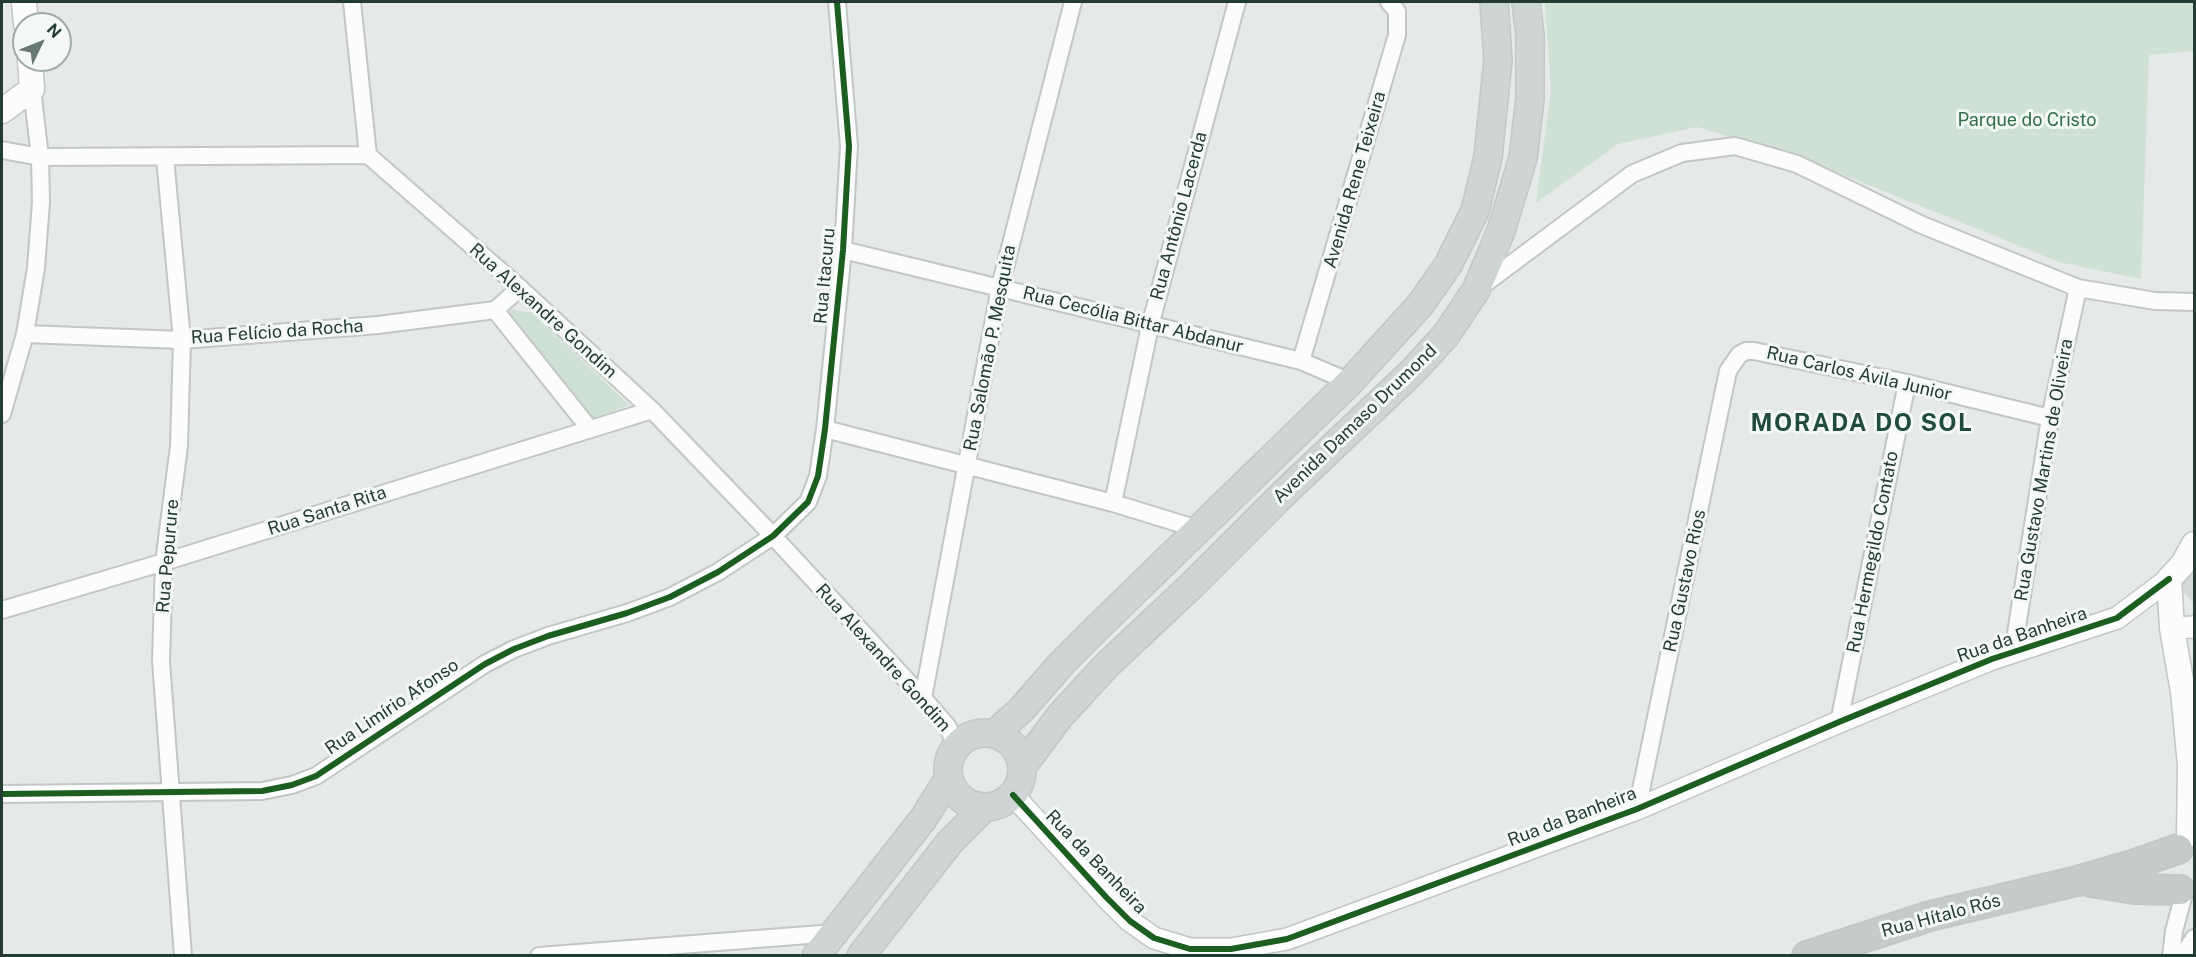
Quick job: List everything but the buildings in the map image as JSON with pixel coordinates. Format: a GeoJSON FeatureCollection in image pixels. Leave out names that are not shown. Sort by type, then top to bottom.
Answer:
{"type":"FeatureCollection","features":[{"type":"Feature","properties":{"kind":"highway","name":"Rua Hítalo Rós"},"geometry":{"type":"LineString","coordinates":[[1807,956],[1930,916],[2077,882],[2126,867],[2187,839]]}},
{"type":"Feature","properties":{"kind":"highway"},"geometry":{"type":"LineString","coordinates":[[2186,896],[2175,877],[2174,862],[2187,839]]}},
{"type":"Feature","properties":{"kind":"highway","name":"Rua Hítalo Rós"},"geometry":{"type":"LineString","coordinates":[[2077,882],[2186,896]]}},
{"type":"Feature","properties":{"kind":"main road","name":"Avenida Damaso Drumond"},"geometry":{"type":"LineString","coordinates":[[994,734],[1020,711],[1062,663],[1096,629],[1201,530],[1350,382],[1420,305],[1448,266],[1475,211],[1488,157],[1498,60],[1494,2]]}},
{"type":"Feature","properties":{"kind":"main road","name":"Avenida Damaso Drumond"},"geometry":{"type":"LineString","coordinates":[[1022,767],[1060,716],[1107,665],[1412,372],[1446,335],[1476,290],[1501,231],[1523,158],[1530,99],[1530,35],[1526,2]]}},
{"type":"Feature","properties":{"kind":"main road"},"geometry":{"type":"LineString","coordinates":[[2,111],[32,89],[31,72]]}},
{"type":"Feature","properties":{"kind":"main road"},"geometry":{"type":"LineString","coordinates":[[2187,839],[2190,765],[2183,692],[2183,627],[2169,579],[2183,564],[2194,544]]}},
{"type":"Feature","properties":{"kind":"main road"},"geometry":{"type":"LineString","coordinates":[[984,733],[1003,737],[1016,750],[1022,767],[1022,777],[1013,795],[995,807],[984,808],[974,806],[958,795],[949,778],[948,767],[950,756],[964,739],[984,733]]}},
{"type":"Feature","properties":{"kind":"main road"},"geometry":{"type":"LineString","coordinates":[[816,956],[923,819],[949,778]]}},
{"type":"Feature","properties":{"kind":"main road"},"geometry":{"type":"LineString","coordinates":[[861,956],[950,842],[984,808]]}},
{"type":"Feature","properties":{"kind":"street"},"geometry":{"type":"LineString","coordinates":[[2,150],[40,158],[368,155],[352,2]]}},
{"type":"Feature","properties":{"kind":"street","name":"Rua Itacuru"},"geometry":{"type":"LineString","coordinates":[[773,536],[808,502],[818,476],[825,429],[843,250],[849,146],[837,2]]}},
{"type":"Feature","properties":{"kind":"street","name":"Rua Salomão P. Mesquita"},"geometry":{"type":"LineString","coordinates":[[923,698],[1000,287],[1073,2]]}},
{"type":"Feature","properties":{"kind":"street","name":"Rua Antônio Lacerda"},"geometry":{"type":"LineString","coordinates":[[1113,503],[1150,326],[1237,2]]}},
{"type":"Feature","properties":{"kind":"street","name":"Avenida Rene Teixeira"},"geometry":{"type":"LineString","coordinates":[[1301,361],[1397,35],[1397,11],[1389,2]]}},
{"type":"Feature","properties":{"kind":"street"},"geometry":{"type":"LineString","coordinates":[[2,414],[25,334],[36,268],[41,202],[40,158],[32,89]]}},
{"type":"Feature","properties":{"kind":"street"},"geometry":{"type":"LineString","coordinates":[[1476,290],[1632,174],[1682,153],[1735,146],[1797,164],[1922,225],[2078,288],[2155,301],[2194,302]]}},
{"type":"Feature","properties":{"kind":"street","name":"Rua Alexandre Gondim"},"geometry":{"type":"LineString","coordinates":[[368,155],[520,288],[652,410],[923,698],[948,727],[956,747]]}},
{"type":"Feature","properties":{"kind":"street","name":"Rua Pepurure"},"geometry":{"type":"LineString","coordinates":[[165,158],[182,340],[179,446],[164,562],[161,661],[183,956]]}},
{"type":"Feature","properties":{"kind":"street","name":"Rua Cecólia Bittar Abdanur"},"geometry":{"type":"LineString","coordinates":[[843,250],[1301,361],[1350,382]]}},
{"type":"Feature","properties":{"kind":"street"},"geometry":{"type":"LineString","coordinates":[[520,288],[495,309],[590,428]]}},
{"type":"Feature","properties":{"kind":"street","name":"Rua Gustavo Martins de Oliveira"},"geometry":{"type":"LineString","coordinates":[[2013,652],[2050,418],[2078,288]]}},
{"type":"Feature","properties":{"kind":"street","name":"Rua Felício da Rocha"},"geometry":{"type":"LineString","coordinates":[[25,334],[182,340],[378,325],[495,309]]}},
{"type":"Feature","properties":{"kind":"street","name":"Rua Carlos Ávila Junior"},"geometry":{"type":"LineString","coordinates":[[1739,355],[1746,351],[1754,351],[1907,383],[2050,418]]}},
{"type":"Feature","properties":{"kind":"street","name":"Rua Gustavo Rios"},"geometry":{"type":"LineString","coordinates":[[1637,809],[1728,371],[1739,355]]}},
{"type":"Feature","properties":{"kind":"street","name":"Rua Hermegildo Contato"},"geometry":{"type":"LineString","coordinates":[[1839,722],[1907,383]]}},
{"type":"Feature","properties":{"kind":"street","name":"Rua Santa Rita"},"geometry":{"type":"LineString","coordinates":[[2,610],[652,410]]}},
{"type":"Feature","properties":{"kind":"street"},"geometry":{"type":"LineString","coordinates":[[825,429],[1113,503],[1201,530]]}},
{"type":"Feature","properties":{"kind":"street","name":"Rua Limírio Afonso"},"geometry":{"type":"LineString","coordinates":[[2,794],[170,793],[262,790],[292,785],[316,776],[485,664],[522,646],[670,597],[718,572],[773,536]]}},
{"type":"Feature","properties":{"kind":"street","name":"Rua da Banheira"},"geometry":{"type":"LineString","coordinates":[[1013,795],[1091,882],[1130,921],[1154,938],[1190,949],[1231,949],[1287,939],[1637,809],[1839,722],[2013,652],[2117,618],[2169,579]]}},
{"type":"Feature","properties":{"kind":"street"},"geometry":{"type":"LineString","coordinates":[[2171,956],[2174,931],[2186,896]]}},
{"type":"Feature","properties":{"kind":"street"},"geometry":{"type":"LineString","coordinates":[[539,956],[834,933]]}},
{"type":"Feature","properties":{"kind":"street"},"geometry":{"type":"LineString","coordinates":[[2183,956],[2194,938]]}},
{"type":"Feature","properties":{"kind":"shaded area"},"geometry":{"type":"Polygon","coordinates":[[[2194,558],[2194,604],[2178,585],[2194,558]]]}},
{"type":"Feature","properties":{"kind":"green space","name":"Parque do Cristo"},"geometry":{"type":"Polygon","coordinates":[[[1545,2],[2194,2],[2193,51],[2149,55],[2141,279],[2059,262],[1807,160],[1697,127],[1618,144],[1536,203],[1551,91],[1545,2]]]}},
{"type":"Feature","properties":{"kind":"green space"},"geometry":{"type":"Polygon","coordinates":[[[509,309],[532,313],[629,405],[592,419],[512,320],[509,309]]]}},
{"type":"Feature","properties":{"kind":"cycle path"},"geometry":{"type":"LineString","coordinates":[[2,794],[262,791],[292,785],[316,776],[485,664],[514,649],[548,636],[627,613],[670,597],[718,572],[773,536],[808,502],[818,476],[825,429],[843,250],[849,146],[837,2]]}},
{"type":"Feature","properties":{"kind":"cycle path"},"geometry":{"type":"LineString","coordinates":[[1013,795],[1106,897],[1130,921],[1154,938],[1190,949],[1231,949],[1287,939],[1637,809],[1992,659],[2117,618],[2169,579]]}},
{"type":"Feature","properties":{"kind":"district","name":"MORADA DO SOL"},"geometry":{"type":"Point","coordinates":[1862,424]}}]}
